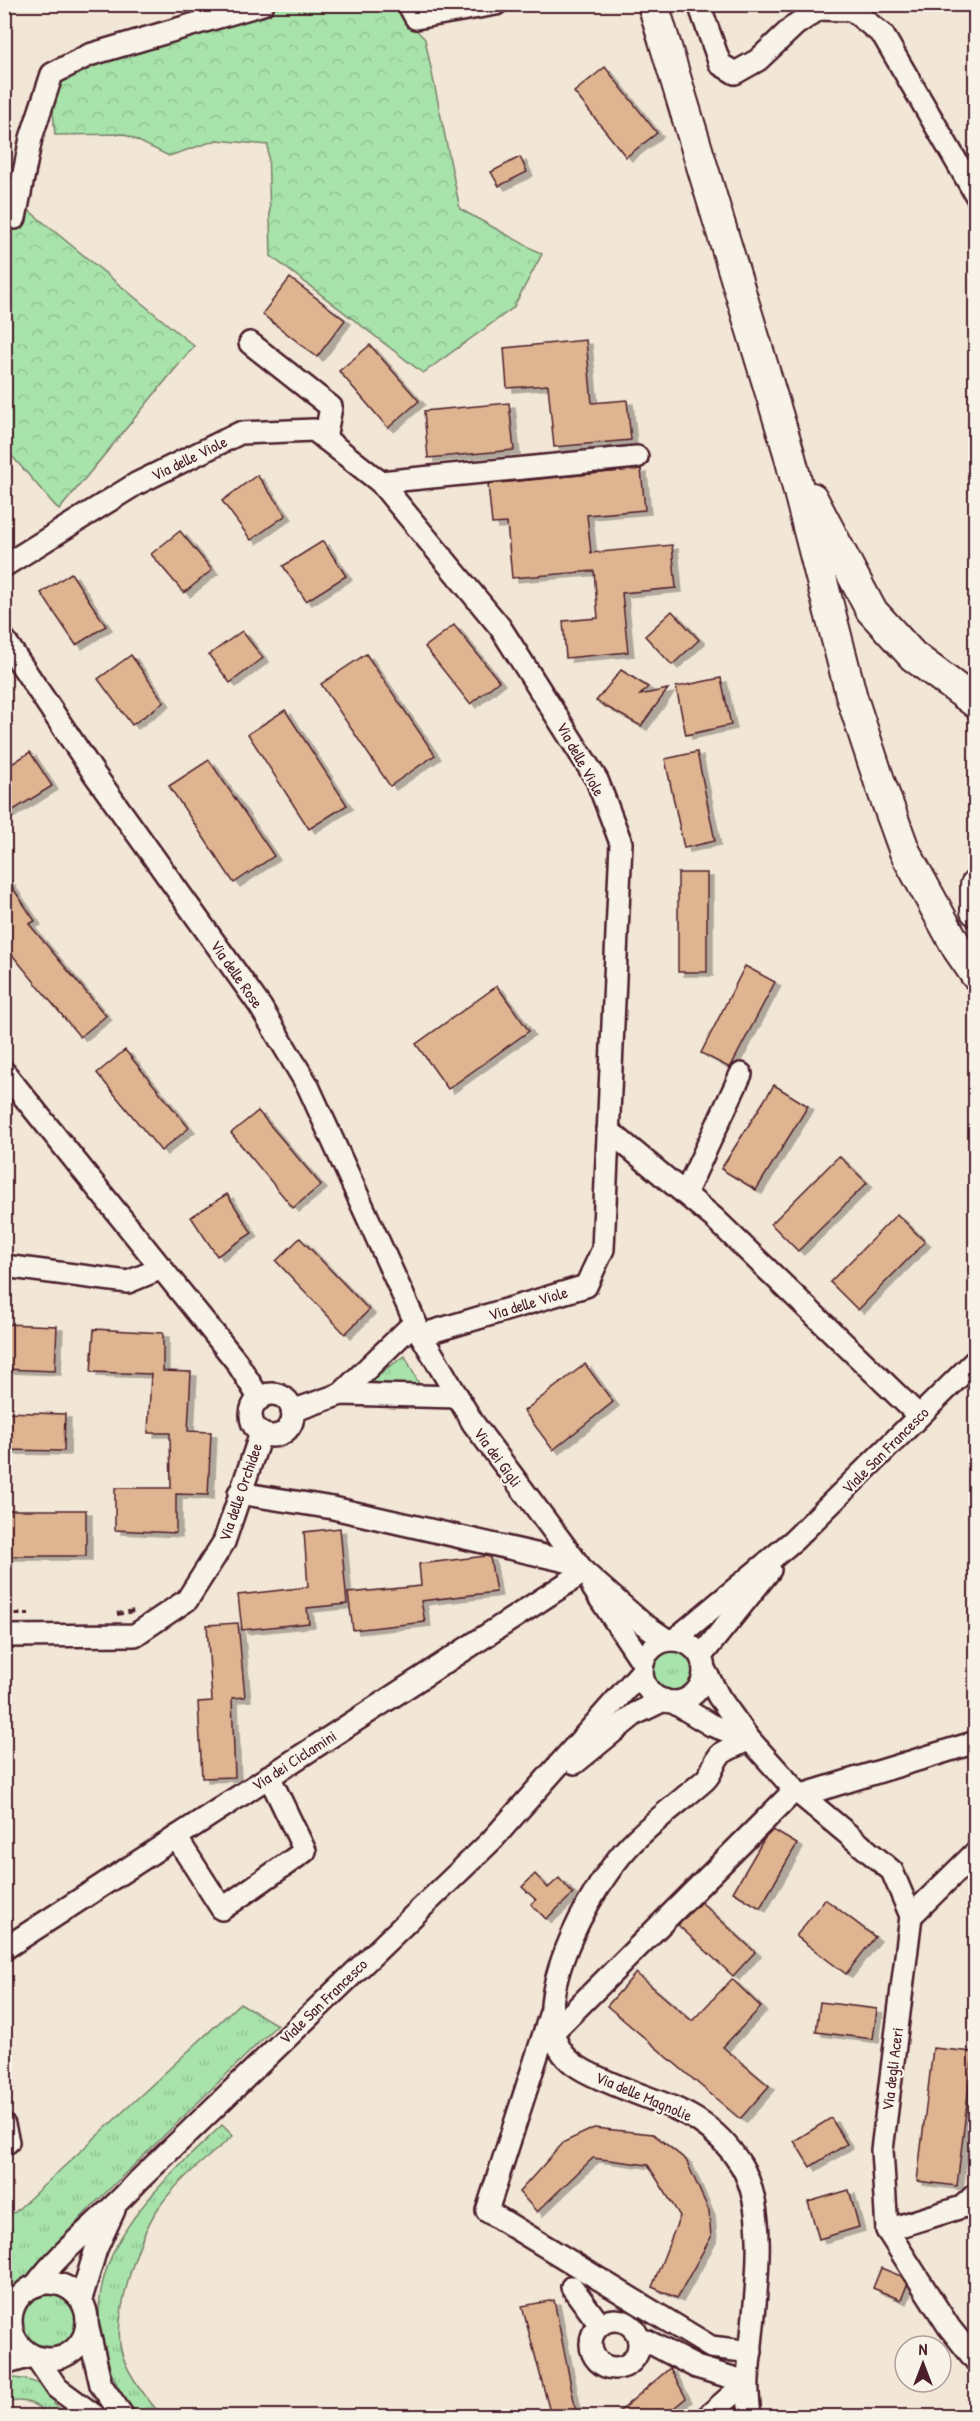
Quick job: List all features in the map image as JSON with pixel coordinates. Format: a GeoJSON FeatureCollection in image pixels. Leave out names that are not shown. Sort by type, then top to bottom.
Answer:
{"type":"FeatureCollection","features":[{"type":"Feature","properties":{"kind":"highway"},"geometry":{"type":"LineString","coordinates":[[656,13],[789,453],[852,698],[904,852],[975,975]]}},
{"type":"Feature","properties":{"kind":"highway"},"geometry":{"type":"LineString","coordinates":[[789,453],[871,610],[913,656],[975,703]]}},
{"type":"Feature","properties":{"kind":"highway"},"geometry":{"type":"LineString","coordinates":[[975,885],[975,911]]}},
{"type":"Feature","properties":{"kind":"street"},"geometry":{"type":"LineString","coordinates":[[15,218],[31,138],[51,74],[89,55],[263,4]]}},
{"type":"Feature","properties":{"kind":"street"},"geometry":{"type":"LineString","coordinates":[[412,11],[496,4]]}},
{"type":"Feature","properties":{"kind":"street"},"geometry":{"type":"LineString","coordinates":[[699,4],[720,64],[735,73],[758,60],[795,25],[819,9],[852,10],[883,35],[975,195]]}},
{"type":"Feature","properties":{"kind":"street"},"geometry":{"type":"LineString","coordinates":[[250,343],[331,407],[325,439]]}},
{"type":"Feature","properties":{"kind":"street","name":"Via delle Viole"},"geometry":{"type":"LineString","coordinates":[[4,566],[136,484],[240,433],[314,430],[380,482],[500,627],[597,780],[621,843],[603,1249],[586,1286],[418,1328]]}},
{"type":"Feature","properties":{"kind":"street"},"geometry":{"type":"LineString","coordinates":[[380,482],[637,457]]}},
{"type":"Feature","properties":{"kind":"street","name":"Via delle Rose"},"geometry":{"type":"LineString","coordinates":[[4,639],[94,775],[260,1006],[308,1086],[418,1328]]}},
{"type":"Feature","properties":{"kind":"street"},"geometry":{"type":"LineString","coordinates":[[4,1072],[247,1375],[260,1399],[266,1395],[280,1396],[285,1399],[292,1411],[341,1394],[458,1397]]}},
{"type":"Feature","properties":{"kind":"street"},"geometry":{"type":"LineString","coordinates":[[684,1194],[741,1074]]}},
{"type":"Feature","properties":{"kind":"street"},"geometry":{"type":"LineString","coordinates":[[608,1130],[714,1218],[919,1416]]}},
{"type":"Feature","properties":{"kind":"street"},"geometry":{"type":"LineString","coordinates":[[4,1266],[128,1282],[162,1268]]}},
{"type":"Feature","properties":{"kind":"street"},"geometry":{"type":"LineString","coordinates":[[341,1394],[418,1328]]}},
{"type":"Feature","properties":{"kind":"street","name":"Via dei Gigli"},"geometry":{"type":"LineString","coordinates":[[418,1328],[473,1423],[579,1567],[642,1667]]}},
{"type":"Feature","properties":{"kind":"street","name":"Viale San Francesco"},"geometry":{"type":"LineString","coordinates":[[670,1640],[710,1602],[794,1540],[975,1360]]}},
{"type":"Feature","properties":{"kind":"street","name":"Via delle Orchidee"},"geometry":{"type":"LineString","coordinates":[[260,1399],[252,1409],[251,1416],[252,1423],[261,1433],[274,1436],[287,1430],[291,1425],[292,1411]]}},
{"type":"Feature","properties":{"kind":"street","name":"Via delle Orchidee"},"geometry":{"type":"LineString","coordinates":[[4,1636],[135,1635],[188,1600],[224,1542],[261,1433]]}},
{"type":"Feature","properties":{"kind":"street"},"geometry":{"type":"LineString","coordinates":[[239,1493],[333,1508],[579,1567]]}},
{"type":"Feature","properties":{"kind":"street","name":"Viale San Francesco"},"geometry":{"type":"LineString","coordinates":[[703,1663],[794,1540]]}},
{"type":"Feature","properties":{"kind":"street","name":"Via dei Gigli"},"geometry":{"type":"LineString","coordinates":[[579,1567],[642,1623],[670,1640]]}},
{"type":"Feature","properties":{"kind":"street","name":"Via dei Ciclamini"},"geometry":{"type":"LineString","coordinates":[[4,1949],[269,1776],[579,1567]]}},
{"type":"Feature","properties":{"kind":"street"},"geometry":{"type":"LineString","coordinates":[[710,1602],[732,1624]]}},
{"type":"Feature","properties":{"kind":"street"},"geometry":{"type":"LineString","coordinates":[[670,1640],[689,1644],[703,1663],[700,1687],[693,1694],[668,1701],[648,1690],[642,1667],[652,1648],[670,1640]]}},
{"type":"Feature","properties":{"kind":"street","name":"Via degli Aceri"},"geometry":{"type":"LineString","coordinates":[[703,1663],[720,1697],[749,1739],[799,1793],[892,1871],[911,1916],[882,2150],[887,2230],[949,2327],[975,2361]]}},
{"type":"Feature","properties":{"kind":"street","name":"Viale San Francesco"},"geometry":{"type":"LineString","coordinates":[[35,2286],[48,2268],[117,2204],[608,1723],[642,1667]]}},
{"type":"Feature","properties":{"kind":"street","name":"Viale San Francesco"},"geometry":{"type":"LineString","coordinates":[[608,1723],[668,1701]]}},
{"type":"Feature","properties":{"kind":"street","name":"Via degli Aceri"},"geometry":{"type":"LineString","coordinates":[[668,1701],[711,1725],[749,1739]]}},
{"type":"Feature","properties":{"kind":"street"},"geometry":{"type":"LineString","coordinates":[[749,1739],[720,1755],[711,1775],[629,1846],[595,1890],[570,1940],[554,1987],[552,2023],[487,2211],[711,2347],[751,2352]]}},
{"type":"Feature","properties":{"kind":"street"},"geometry":{"type":"LineString","coordinates":[[552,2023],[799,1793],[975,1742]]}},
{"type":"Feature","properties":{"kind":"street"},"geometry":{"type":"LineString","coordinates":[[176,1837],[222,1909],[305,1851],[269,1776]]}},
{"type":"Feature","properties":{"kind":"street"},"geometry":{"type":"LineString","coordinates":[[911,1916],[975,1852]]}},
{"type":"Feature","properties":{"kind":"street","name":"Via delle Magnolie"},"geometry":{"type":"LineString","coordinates":[[552,2023],[569,2061],[634,2094],[680,2109],[705,2122],[742,2167],[757,2210],[751,2352],[747,2382],[750,2416]]}},
{"type":"Feature","properties":{"kind":"street"},"geometry":{"type":"LineString","coordinates":[[887,2230],[962,2207],[975,2193]]}},
{"type":"Feature","properties":{"kind":"street","name":"Viale San Francesco"},"geometry":{"type":"LineString","coordinates":[[81,2300],[96,2249],[117,2204]]}},
{"type":"Feature","properties":{"kind":"street"},"geometry":{"type":"LineString","coordinates":[[95,2416],[57,2388],[34,2356],[22,2348],[15,2338],[8,2317],[16,2302],[25,2292],[35,2286],[60,2285],[72,2290],[81,2300],[86,2311],[101,2385],[123,2416]]}},
{"type":"Feature","properties":{"kind":"street"},"geometry":{"type":"LineString","coordinates":[[572,2286],[600,2325]]}},
{"type":"Feature","properties":{"kind":"street"},"geometry":{"type":"LineString","coordinates":[[616,2320],[631,2326],[639,2341],[636,2356],[631,2362],[617,2368],[603,2364],[597,2359],[591,2345],[595,2331],[600,2325],[616,2320]]}},
{"type":"Feature","properties":{"kind":"street"},"geometry":{"type":"LineString","coordinates":[[4,2364],[34,2356],[57,2359],[69,2355],[85,2336],[87,2324]]}},
{"type":"Feature","properties":{"kind":"street"},"geometry":{"type":"LineString","coordinates":[[639,2341],[647,2341],[696,2367],[747,2382]]}},
{"type":"Feature","properties":{"kind":"street"},"geometry":{"type":"LineString","coordinates":[[708,2416],[747,2382]]}},
{"type":"Feature","properties":{"kind":"green space"},"geometry":{"type":"Polygon","coordinates":[[[257,5],[392,5],[425,39],[460,209],[542,254],[513,308],[423,373],[271,256],[268,145],[217,140],[169,156],[124,134],[55,135],[51,87],[77,50],[257,5]]]}},
{"type":"Feature","properties":{"kind":"green space"},"geometry":{"type":"Polygon","coordinates":[[[4,190],[194,346],[59,510],[5,448],[4,190]]]}},
{"type":"Feature","properties":{"kind":"green space"},"geometry":{"type":"Polygon","coordinates":[[[405,1356],[420,1386],[379,1390],[371,1379],[405,1356]]]}},
{"type":"Feature","properties":{"kind":"green space"},"geometry":{"type":"Polygon","coordinates":[[[671,1648],[687,1655],[694,1671],[687,1687],[671,1694],[655,1687],[648,1671],[655,1655],[671,1648]]]}},
{"type":"Feature","properties":{"kind":"green space"},"geometry":{"type":"Polygon","coordinates":[[[240,2003],[277,2025],[90,2208],[5,2300],[5,2210],[14,2213],[240,2003]]]}},
{"type":"Feature","properties":{"kind":"green space"},"geometry":{"type":"Polygon","coordinates":[[[222,2125],[233,2136],[192,2170],[165,2199],[142,2239],[129,2278],[119,2335],[121,2350],[132,2377],[162,2416],[138,2416],[120,2390],[103,2349],[99,2305],[105,2274],[116,2246],[133,2219],[153,2194],[222,2125]]]}},
{"type":"Feature","properties":{"kind":"green space"},"geometry":{"type":"Polygon","coordinates":[[[42,2295],[54,2295],[64,2299],[72,2307],[76,2323],[72,2339],[64,2347],[54,2351],[42,2351],[32,2347],[24,2339],[20,2329],[20,2317],[24,2307],[32,2299],[42,2295]]]}},
{"type":"Feature","properties":{"kind":"green space"},"geometry":{"type":"Polygon","coordinates":[[[5,2378],[27,2380],[46,2388],[59,2397],[54,2404],[68,2415],[51,2416],[35,2405],[24,2401],[5,2403],[5,2378]]]}},
{"type":"Feature","properties":{"kind":"building"},"geometry":{"type":"Polygon","coordinates":[[[605,67],[657,133],[626,157],[574,92],[605,67]]]}},
{"type":"Feature","properties":{"kind":"building"},"geometry":{"type":"Polygon","coordinates":[[[520,157],[527,172],[499,186],[491,172],[520,157]]]}},
{"type":"Feature","properties":{"kind":"building"},"geometry":{"type":"Polygon","coordinates":[[[290,278],[345,320],[317,357],[262,314],[290,278]]]}},
{"type":"Feature","properties":{"kind":"building"},"geometry":{"type":"Polygon","coordinates":[[[586,340],[592,403],[627,400],[631,440],[554,447],[548,385],[507,388],[504,348],[586,340]]]}},
{"type":"Feature","properties":{"kind":"building"},"geometry":{"type":"Polygon","coordinates":[[[370,345],[419,401],[388,428],[339,371],[370,345]]]}},
{"type":"Feature","properties":{"kind":"building"},"geometry":{"type":"Polygon","coordinates":[[[509,403],[514,450],[428,458],[424,411],[509,403]]]}},
{"type":"Feature","properties":{"kind":"building"},"geometry":{"type":"Polygon","coordinates":[[[641,469],[645,510],[587,515],[591,553],[672,545],[676,588],[622,593],[628,652],[566,658],[563,621],[598,618],[594,571],[512,578],[507,523],[492,524],[488,484],[641,469]]]}},
{"type":"Feature","properties":{"kind":"building"},"geometry":{"type":"Polygon","coordinates":[[[257,475],[286,515],[251,540],[222,501],[257,475]]]}},
{"type":"Feature","properties":{"kind":"building"},"geometry":{"type":"Polygon","coordinates":[[[180,531],[212,570],[184,593],[151,554],[180,531]]]}},
{"type":"Feature","properties":{"kind":"building"},"geometry":{"type":"Polygon","coordinates":[[[323,541],[346,576],[306,601],[283,566],[323,541]]]}},
{"type":"Feature","properties":{"kind":"building"},"geometry":{"type":"Polygon","coordinates":[[[71,573],[106,626],[76,645],[41,593],[71,573]]]}},
{"type":"Feature","properties":{"kind":"building"},"geometry":{"type":"Polygon","coordinates":[[[672,611],[699,640],[672,665],[645,636],[672,611]]]}},
{"type":"Feature","properties":{"kind":"building"},"geometry":{"type":"Polygon","coordinates":[[[454,625],[499,681],[470,704],[425,647],[454,625]]]}},
{"type":"Feature","properties":{"kind":"building"},"geometry":{"type":"Polygon","coordinates":[[[242,631],[263,658],[230,683],[209,655],[242,631]]]}},
{"type":"Feature","properties":{"kind":"building"},"geometry":{"type":"Polygon","coordinates":[[[366,654],[435,755],[390,786],[321,684],[366,654]]]}},
{"type":"Feature","properties":{"kind":"building"},"geometry":{"type":"Polygon","coordinates":[[[131,655],[164,702],[132,725],[98,679],[131,655]]]}},
{"type":"Feature","properties":{"kind":"building"},"geometry":{"type":"Polygon","coordinates":[[[621,670],[648,687],[640,695],[668,689],[641,726],[596,701],[621,670]]]}},
{"type":"Feature","properties":{"kind":"building"},"geometry":{"type":"Polygon","coordinates":[[[721,678],[731,725],[686,735],[676,687],[721,678]]]}},
{"type":"Feature","properties":{"kind":"building"},"geometry":{"type":"Polygon","coordinates":[[[285,710],[347,805],[309,829],[248,734],[285,710]]]}},
{"type":"Feature","properties":{"kind":"building"},"geometry":{"type":"Polygon","coordinates":[[[30,752],[52,786],[4,816],[4,769],[30,752]]]}},
{"type":"Feature","properties":{"kind":"building"},"geometry":{"type":"Polygon","coordinates":[[[697,752],[715,841],[684,848],[665,759],[697,752]]]}},
{"type":"Feature","properties":{"kind":"building"},"geometry":{"type":"Polygon","coordinates":[[[209,760],[274,856],[234,883],[169,786],[209,760]]]}},
{"type":"Feature","properties":{"kind":"building"},"geometry":{"type":"Polygon","coordinates":[[[678,873],[707,873],[707,972],[678,972],[678,873]]]}},
{"type":"Feature","properties":{"kind":"building"},"geometry":{"type":"Polygon","coordinates":[[[4,875],[35,921],[29,924],[106,1016],[80,1037],[4,945],[4,875]]]}},
{"type":"Feature","properties":{"kind":"building"},"geometry":{"type":"Polygon","coordinates":[[[745,966],[775,982],[730,1068],[701,1053],[745,966]]]}},
{"type":"Feature","properties":{"kind":"building"},"geometry":{"type":"Polygon","coordinates":[[[497,986],[529,1031],[448,1089],[416,1044],[497,986]]]}},
{"type":"Feature","properties":{"kind":"building"},"geometry":{"type":"Polygon","coordinates":[[[125,1050],[189,1128],[161,1151],[97,1073],[125,1050]]]}},
{"type":"Feature","properties":{"kind":"building"},"geometry":{"type":"Polygon","coordinates":[[[774,1085],[808,1106],[756,1190],[721,1169],[774,1085]]]}},
{"type":"Feature","properties":{"kind":"building"},"geometry":{"type":"Polygon","coordinates":[[[258,1111],[321,1185],[293,1208],[231,1133],[258,1111]]]}},
{"type":"Feature","properties":{"kind":"building"},"geometry":{"type":"Polygon","coordinates":[[[839,1156],[867,1183],[798,1251],[771,1224],[839,1156]]]}},
{"type":"Feature","properties":{"kind":"building"},"geometry":{"type":"Polygon","coordinates":[[[227,1194],[252,1233],[217,1256],[191,1217],[227,1194]]]}},
{"type":"Feature","properties":{"kind":"building"},"geometry":{"type":"Polygon","coordinates":[[[897,1214],[925,1242],[858,1310],[830,1282],[897,1214]]]}},
{"type":"Feature","properties":{"kind":"building"},"geometry":{"type":"Polygon","coordinates":[[[300,1238],[369,1310],[345,1334],[276,1261],[300,1238]]]}},
{"type":"Feature","properties":{"kind":"building"},"geometry":{"type":"Polygon","coordinates":[[[4,1324],[57,1326],[55,1371],[4,1369],[4,1324]]]}},
{"type":"Feature","properties":{"kind":"building"},"geometry":{"type":"Polygon","coordinates":[[[94,1329],[163,1333],[163,1371],[191,1372],[188,1431],[211,1432],[208,1495],[176,1494],[176,1533],[115,1530],[115,1488],[171,1488],[170,1433],[148,1433],[151,1374],[91,1372],[94,1329]]]}},
{"type":"Feature","properties":{"kind":"building"},"geometry":{"type":"Polygon","coordinates":[[[585,1364],[613,1402],[553,1450],[524,1411],[585,1364]]]}},
{"type":"Feature","properties":{"kind":"building"},"geometry":{"type":"Polygon","coordinates":[[[4,1412],[65,1414],[64,1451],[4,1450],[4,1412]]]}},
{"type":"Feature","properties":{"kind":"building"},"geometry":{"type":"Polygon","coordinates":[[[4,1510],[86,1510],[86,1556],[4,1556],[4,1510]]]}},
{"type":"Feature","properties":{"kind":"building"},"geometry":{"type":"Polygon","coordinates":[[[340,1528],[347,1604],[307,1608],[309,1623],[242,1630],[238,1595],[308,1587],[304,1532],[340,1528]]]}},
{"type":"Feature","properties":{"kind":"building"},"geometry":{"type":"Polygon","coordinates":[[[490,1557],[496,1592],[421,1601],[425,1622],[353,1630],[348,1593],[421,1586],[419,1564],[490,1557]]]}},
{"type":"Feature","properties":{"kind":"building"},"geometry":{"type":"Polygon","coordinates":[[[238,1623],[245,1697],[232,1698],[235,1777],[202,1778],[198,1702],[212,1701],[207,1625],[238,1623]]]}},
{"type":"Feature","properties":{"kind":"building"},"geometry":{"type":"Polygon","coordinates":[[[773,1830],[797,1844],[760,1908],[733,1892],[764,1839],[773,1830]]]}},
{"type":"Feature","properties":{"kind":"building"},"geometry":{"type":"Polygon","coordinates":[[[535,1874],[548,1888],[559,1878],[573,1894],[546,1919],[531,1904],[536,1900],[522,1887],[535,1874]]]}},
{"type":"Feature","properties":{"kind":"building"},"geometry":{"type":"Polygon","coordinates":[[[825,1899],[875,1937],[846,1974],[796,1936],[825,1899]]]}},
{"type":"Feature","properties":{"kind":"building"},"geometry":{"type":"Polygon","coordinates":[[[701,1902],[755,1952],[733,1976],[678,1925],[701,1902]]]}},
{"type":"Feature","properties":{"kind":"building"},"geometry":{"type":"Polygon","coordinates":[[[636,1973],[692,2021],[732,1979],[761,2007],[723,2047],[769,2086],[740,2119],[607,2006],[636,1973]]]}},
{"type":"Feature","properties":{"kind":"building"},"geometry":{"type":"Polygon","coordinates":[[[820,2002],[877,2009],[873,2039],[816,2032],[820,2002]]]}},
{"type":"Feature","properties":{"kind":"building"},"geometry":{"type":"Polygon","coordinates":[[[933,2048],[973,2052],[957,2186],[917,2181],[933,2048]]]}},
{"type":"Feature","properties":{"kind":"building"},"geometry":{"type":"Polygon","coordinates":[[[831,2118],[847,2144],[810,2167],[794,2141],[831,2118]]]}},
{"type":"Feature","properties":{"kind":"building"},"geometry":{"type":"Polygon","coordinates":[[[594,2128],[653,2134],[686,2160],[709,2211],[711,2237],[677,2298],[652,2287],[680,2216],[648,2165],[593,2158],[537,2212],[519,2192],[564,2142],[594,2128]]]}},
{"type":"Feature","properties":{"kind":"building"},"geometry":{"type":"Polygon","coordinates":[[[849,2190],[859,2227],[819,2239],[808,2202],[849,2190]]]}},
{"type":"Feature","properties":{"kind":"building"},"geometry":{"type":"Polygon","coordinates":[[[881,2268],[901,2276],[907,2285],[901,2300],[873,2288],[881,2268]]]}},
{"type":"Feature","properties":{"kind":"building"},"geometry":{"type":"Polygon","coordinates":[[[554,2300],[577,2416],[551,2416],[522,2306],[554,2300]]]}},
{"type":"Feature","properties":{"kind":"building"},"geometry":{"type":"Polygon","coordinates":[[[670,2368],[686,2398],[664,2416],[614,2416],[670,2368]]]}}]}
